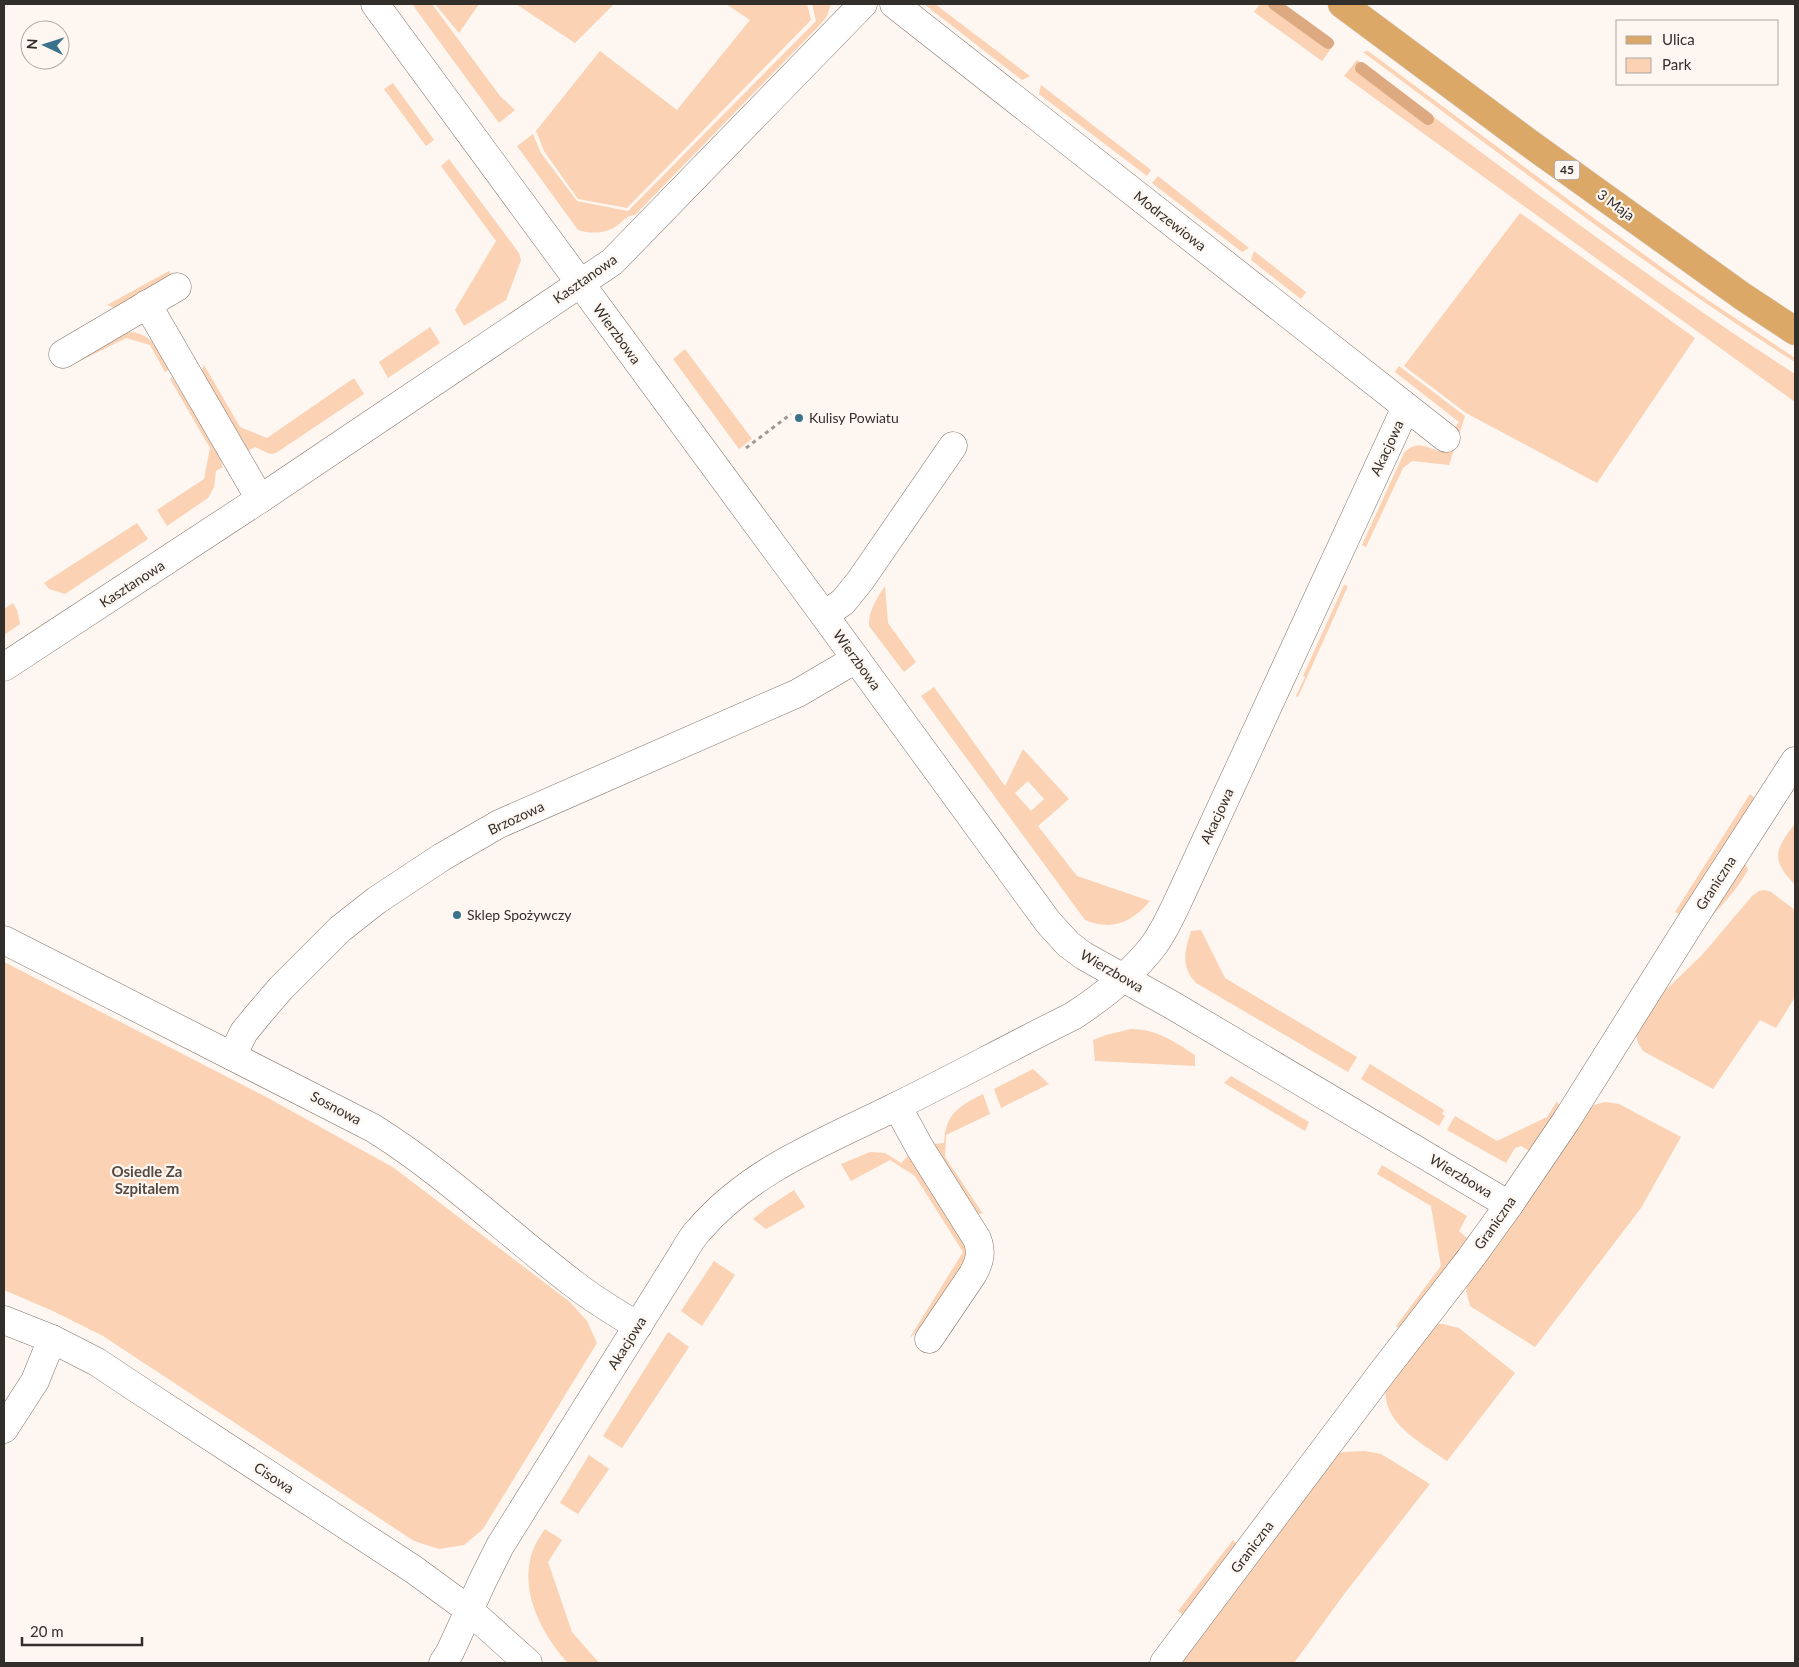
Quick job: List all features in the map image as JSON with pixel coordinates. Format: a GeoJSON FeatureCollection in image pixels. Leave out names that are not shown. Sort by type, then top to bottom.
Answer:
{"type":"FeatureCollection","features":[{"type":"Feature","properties":{"kind":"main road","name":"3 Maja"},"geometry":{"type":"LineString","coordinates":[[1342,4],[1742,296],[1795,331]]}},
{"type":"Feature","properties":{"kind":"street","name":"Wierzbowa"},"geometry":{"type":"LineString","coordinates":[[375,4],[1048,922],[1076,950],[1509,1205]]}},
{"type":"Feature","properties":{"kind":"street","name":"Kasztanowa"},"geometry":{"type":"LineString","coordinates":[[4,667],[260,499],[612,262],[863,4]]}},
{"type":"Feature","properties":{"kind":"street","name":"Modrzewiowa"},"geometry":{"type":"LineString","coordinates":[[894,4],[1446,438]]}},
{"type":"Feature","properties":{"kind":"street"},"geometry":{"type":"LineString","coordinates":[[63,354],[177,287]]}},
{"type":"Feature","properties":{"kind":"street"},"geometry":{"type":"LineString","coordinates":[[147,304],[260,499]]}},
{"type":"Feature","properties":{"kind":"street","name":"Akacjowa"},"geometry":{"type":"LineString","coordinates":[[443,1663],[500,1546],[698,1231],[736,1194],[760,1176],[786,1161],[1073,1016],[1099,999],[1143,958],[1154,944],[1168,922],[1406,407]]}},
{"type":"Feature","properties":{"kind":"street"},"geometry":{"type":"LineString","coordinates":[[824,615],[843,602],[860,581],[953,446]]}},
{"type":"Feature","properties":{"kind":"street","name":"Brzozowa"},"geometry":{"type":"LineString","coordinates":[[232,1056],[244,1032],[257,1016],[281,988],[340,929],[377,900],[442,857],[499,824],[798,693],[856,659]]}},
{"type":"Feature","properties":{"kind":"street","name":"Graniczna"},"geometry":{"type":"LineString","coordinates":[[1164,1663],[1509,1205],[1566,1121],[1795,761]]}},
{"type":"Feature","properties":{"kind":"street","name":"Sosnowa"},"geometry":{"type":"LineString","coordinates":[[4,940],[374,1128],[402,1146],[575,1285],[638,1326]]}},
{"type":"Feature","properties":{"kind":"street"},"geometry":{"type":"LineString","coordinates":[[897,1106],[920,1148],[977,1239],[981,1249],[978,1265],[973,1274],[929,1339]]}},
{"type":"Feature","properties":{"kind":"street","name":"Cisowa"},"geometry":{"type":"LineString","coordinates":[[4,1320],[52,1340],[97,1362],[413,1570],[469,1610],[528,1663]]}},
{"type":"Feature","properties":{"kind":"street"},"geometry":{"type":"LineString","coordinates":[[4,1429],[34,1381],[52,1340]]}},
{"type":"Feature","properties":{"kind":"path"},"geometry":{"type":"LineString","coordinates":[[742,452],[791,414]]}},
{"type":"Feature","properties":{"kind":"green space"},"geometry":{"type":"Polygon","coordinates":[[[412,4],[432,4],[500,96],[515,110],[499,123],[412,4]]]}},
{"type":"Feature","properties":{"kind":"green space"},"geometry":{"type":"Polygon","coordinates":[[[435,4],[479,4],[459,33],[435,4]]]}},
{"type":"Feature","properties":{"kind":"green space"},"geometry":{"type":"Polygon","coordinates":[[[516,4],[614,4],[575,43],[516,4]]]}},
{"type":"Feature","properties":{"kind":"green space"},"geometry":{"type":"Polygon","coordinates":[[[726,4],[807,4],[811,20],[627,208],[578,199],[544,151],[536,131],[600,51],[677,110],[750,20],[726,4]]]}},
{"type":"Feature","properties":{"kind":"green space"},"geometry":{"type":"Polygon","coordinates":[[[812,4],[831,4],[827,16],[820,25],[635,215],[628,217],[609,230],[588,232],[578,230],[517,146],[533,134],[541,153],[577,201],[628,211],[816,21],[812,4]]]}},
{"type":"Feature","properties":{"kind":"green space"},"geometry":{"type":"Polygon","coordinates":[[[924,4],[935,4],[1030,76],[1022,80],[924,4]]]}},
{"type":"Feature","properties":{"kind":"green space"},"geometry":{"type":"Polygon","coordinates":[[[1260,4],[1282,4],[1335,43],[1322,61],[1254,12],[1260,4]]]}},
{"type":"Feature","properties":{"kind":"green space"},"geometry":{"type":"Polygon","coordinates":[[[1368,51],[1693,290],[1795,358],[1795,362],[1739,326],[1576,211],[1363,52],[1368,51]]]}},
{"type":"Feature","properties":{"kind":"green space"},"geometry":{"type":"Polygon","coordinates":[[[1357,60],[1628,260],[1795,374],[1795,402],[1344,76],[1357,60]]]}},
{"type":"Feature","properties":{"kind":"green space"},"geometry":{"type":"Polygon","coordinates":[[[393,83],[434,140],[426,146],[384,89],[393,83]]]}},
{"type":"Feature","properties":{"kind":"green space"},"geometry":{"type":"Polygon","coordinates":[[[1041,85],[1151,170],[1147,176],[1039,94],[1041,85]]]}},
{"type":"Feature","properties":{"kind":"green space"},"geometry":{"type":"Polygon","coordinates":[[[449,159],[519,253],[521,260],[506,300],[464,326],[455,310],[496,241],[441,166],[449,159]]]}},
{"type":"Feature","properties":{"kind":"green space"},"geometry":{"type":"Polygon","coordinates":[[[1158,176],[1249,248],[1242,252],[1152,183],[1158,176]]]}},
{"type":"Feature","properties":{"kind":"green space"},"geometry":{"type":"Polygon","coordinates":[[[1520,213],[1695,338],[1597,483],[1466,413],[1404,366],[1520,213]]]}},
{"type":"Feature","properties":{"kind":"green space"},"geometry":{"type":"Polygon","coordinates":[[[1254,251],[1306,292],[1301,299],[1251,260],[1254,251]]]}},
{"type":"Feature","properties":{"kind":"green space"},"geometry":{"type":"Polygon","coordinates":[[[169,271],[172,276],[118,309],[107,305],[169,271]]]}},
{"type":"Feature","properties":{"kind":"green space"},"geometry":{"type":"Polygon","coordinates":[[[430,327],[440,343],[388,378],[379,362],[430,327]]]}},
{"type":"Feature","properties":{"kind":"green space"},"geometry":{"type":"Polygon","coordinates":[[[139,333],[150,340],[159,350],[170,369],[165,372],[150,345],[126,338],[64,369],[62,366],[122,334],[139,333]]]}},
{"type":"Feature","properties":{"kind":"green space"},"geometry":{"type":"Polygon","coordinates":[[[685,349],[752,439],[739,449],[673,359],[685,349]]]}},
{"type":"Feature","properties":{"kind":"green space"},"geometry":{"type":"Polygon","coordinates":[[[204,365],[240,427],[267,438],[354,378],[364,394],[276,453],[270,454],[255,447],[247,451],[200,373],[204,365]]]}},
{"type":"Feature","properties":{"kind":"green space"},"geometry":{"type":"Polygon","coordinates":[[[1399,366],[1465,416],[1449,465],[1412,461],[1403,468],[1366,547],[1362,545],[1404,453],[1416,446],[1424,446],[1438,451],[1459,422],[1395,372],[1399,366]]]}},
{"type":"Feature","properties":{"kind":"green space"},"geometry":{"type":"Polygon","coordinates":[[[172,377],[218,452],[223,467],[216,471],[214,487],[208,498],[167,526],[157,510],[204,479],[210,448],[170,379],[172,377]]]}},
{"type":"Feature","properties":{"kind":"green space"},"geometry":{"type":"Polygon","coordinates":[[[137,523],[148,539],[65,594],[49,589],[44,583],[137,523]]]}},
{"type":"Feature","properties":{"kind":"green space"},"geometry":{"type":"Polygon","coordinates":[[[1344,585],[1348,586],[1298,697],[1296,696],[1305,677],[1303,676],[1344,585]]]}},
{"type":"Feature","properties":{"kind":"green space"},"geometry":{"type":"Polygon","coordinates":[[[885,586],[888,623],[916,662],[904,672],[869,626],[869,620],[876,600],[885,586]]]}},
{"type":"Feature","properties":{"kind":"green space"},"geometry":{"type":"Polygon","coordinates":[[[13,603],[17,610],[20,624],[4,635],[4,609],[13,603]]]}},
{"type":"Feature","properties":{"kind":"green space"},"geometry":{"type":"Polygon","coordinates":[[[934,687],[1005,786],[1023,749],[1069,799],[1038,826],[1077,876],[1150,901],[1143,909],[1128,920],[1112,925],[1085,920],[921,696],[934,687]],[[1028,781],[1015,793],[1031,811],[1044,799],[1028,781]]]}},
{"type":"Feature","properties":{"kind":"green space"},"geometry":{"type":"Polygon","coordinates":[[[1750,794],[1757,800],[1682,916],[1675,912],[1750,794]]]}},
{"type":"Feature","properties":{"kind":"green space"},"geometry":{"type":"Polygon","coordinates":[[[1795,824],[1795,885],[1782,869],[1778,855],[1779,848],[1795,824]]]}},
{"type":"Feature","properties":{"kind":"green space"},"geometry":{"type":"Polygon","coordinates":[[[1741,863],[1746,865],[1748,870],[1727,899],[1703,925],[1741,863]]]}},
{"type":"Feature","properties":{"kind":"green space"},"geometry":{"type":"Polygon","coordinates":[[[1759,891],[1771,892],[1795,910],[1795,997],[1776,1028],[1760,1020],[1713,1089],[1643,1051],[1636,1035],[1652,1003],[1702,955],[1752,896],[1759,891]]]}},
{"type":"Feature","properties":{"kind":"green space"},"geometry":{"type":"Polygon","coordinates":[[[1201,930],[1225,978],[1357,1057],[1348,1072],[1196,983],[1191,977],[1185,958],[1191,931],[1201,930]]]}},
{"type":"Feature","properties":{"kind":"green space"},"geometry":{"type":"Polygon","coordinates":[[[4,962],[268,1098],[394,1168],[570,1302],[587,1321],[597,1343],[483,1529],[464,1545],[439,1549],[414,1541],[103,1336],[53,1311],[4,1290],[4,962]]]}},
{"type":"Feature","properties":{"kind":"green space"},"geometry":{"type":"Polygon","coordinates":[[[1131,1029],[1149,1031],[1173,1041],[1195,1055],[1195,1066],[1095,1061],[1093,1040],[1131,1029]]]}},
{"type":"Feature","properties":{"kind":"green space"},"geometry":{"type":"Polygon","coordinates":[[[1370,1064],[1444,1110],[1442,1114],[1445,1116],[1439,1126],[1361,1079],[1370,1064]]]}},
{"type":"Feature","properties":{"kind":"green space"},"geometry":{"type":"Polygon","coordinates":[[[1033,1069],[1049,1084],[1001,1108],[994,1089],[1033,1069]]]}},
{"type":"Feature","properties":{"kind":"green space"},"geometry":{"type":"Polygon","coordinates":[[[1231,1076],[1309,1122],[1305,1131],[1224,1083],[1231,1076]]]}},
{"type":"Feature","properties":{"kind":"green space"},"geometry":{"type":"Polygon","coordinates":[[[983,1094],[990,1114],[946,1135],[945,1157],[983,1214],[974,1213],[934,1144],[944,1143],[947,1125],[955,1112],[960,1107],[983,1094]]]}},
{"type":"Feature","properties":{"kind":"green space"},"geometry":{"type":"Polygon","coordinates":[[[1557,1101],[1561,1109],[1531,1152],[1521,1146],[1515,1148],[1506,1163],[1447,1130],[1455,1116],[1497,1141],[1547,1117],[1557,1101]]]}},
{"type":"Feature","properties":{"kind":"green space"},"geometry":{"type":"Polygon","coordinates":[[[1605,1102],[1619,1104],[1681,1137],[1641,1208],[1535,1347],[1470,1306],[1466,1291],[1468,1277],[1588,1110],[1594,1105],[1605,1102]]]}},
{"type":"Feature","properties":{"kind":"green space"},"geometry":{"type":"Polygon","coordinates":[[[870,1152],[885,1153],[901,1163],[908,1156],[967,1246],[969,1256],[916,1332],[909,1339],[963,1252],[915,1176],[890,1160],[851,1181],[841,1164],[870,1152]]]}},
{"type":"Feature","properties":{"kind":"green space"},"geometry":{"type":"Polygon","coordinates":[[[1382,1165],[1467,1216],[1459,1231],[1470,1241],[1402,1330],[1396,1326],[1441,1266],[1431,1206],[1377,1174],[1382,1165]]]}},
{"type":"Feature","properties":{"kind":"green space"},"geometry":{"type":"Polygon","coordinates":[[[794,1190],[805,1207],[766,1229],[753,1219],[768,1207],[794,1190]]]}},
{"type":"Feature","properties":{"kind":"green space"},"geometry":{"type":"Polygon","coordinates":[[[714,1261],[735,1275],[702,1326],[681,1311],[714,1261]]]}},
{"type":"Feature","properties":{"kind":"green space"},"geometry":{"type":"Polygon","coordinates":[[[1436,1324],[1459,1328],[1515,1373],[1447,1461],[1404,1430],[1389,1410],[1386,1398],[1386,1384],[1436,1324]]]}},
{"type":"Feature","properties":{"kind":"green space"},"geometry":{"type":"Polygon","coordinates":[[[668,1332],[689,1347],[622,1448],[603,1436],[668,1332]]]}},
{"type":"Feature","properties":{"kind":"green space"},"geometry":{"type":"Polygon","coordinates":[[[1365,1451],[1381,1454],[1430,1484],[1345,1593],[1294,1663],[1177,1663],[1334,1455],[1343,1452],[1365,1451]]]}},
{"type":"Feature","properties":{"kind":"green space"},"geometry":{"type":"Polygon","coordinates":[[[589,1455],[609,1469],[578,1514],[560,1503],[589,1455]]]}},
{"type":"Feature","properties":{"kind":"green space"},"geometry":{"type":"Polygon","coordinates":[[[545,1529],[562,1540],[548,1562],[572,1632],[599,1663],[568,1663],[543,1629],[537,1616],[529,1588],[528,1574],[532,1552],[545,1529]]]}},
{"type":"Feature","properties":{"kind":"green space"},"geometry":{"type":"Polygon","coordinates":[[[1233,1540],[1239,1546],[1186,1618],[1178,1611],[1233,1540]]]}},
{"type":"Feature","properties":{"kind":"waterway"},"geometry":{"type":"LineString","coordinates":[[1274,4],[1328,43]]}},
{"type":"Feature","properties":{"kind":"waterway"},"geometry":{"type":"LineString","coordinates":[[1361,68],[1428,119]]}},
{"type":"Feature","properties":{"kind":"place","name":"Kulisy Powiatu"},"geometry":{"type":"Point","coordinates":[799,418]}},
{"type":"Feature","properties":{"kind":"place","name":"Sklep Spożywczy"},"geometry":{"type":"Point","coordinates":[457,915]}},
{"type":"Feature","properties":{"kind":"district","name":"Osiedle Za Szpitalem"},"geometry":{"type":"Point","coordinates":[147,1180]}}]}
